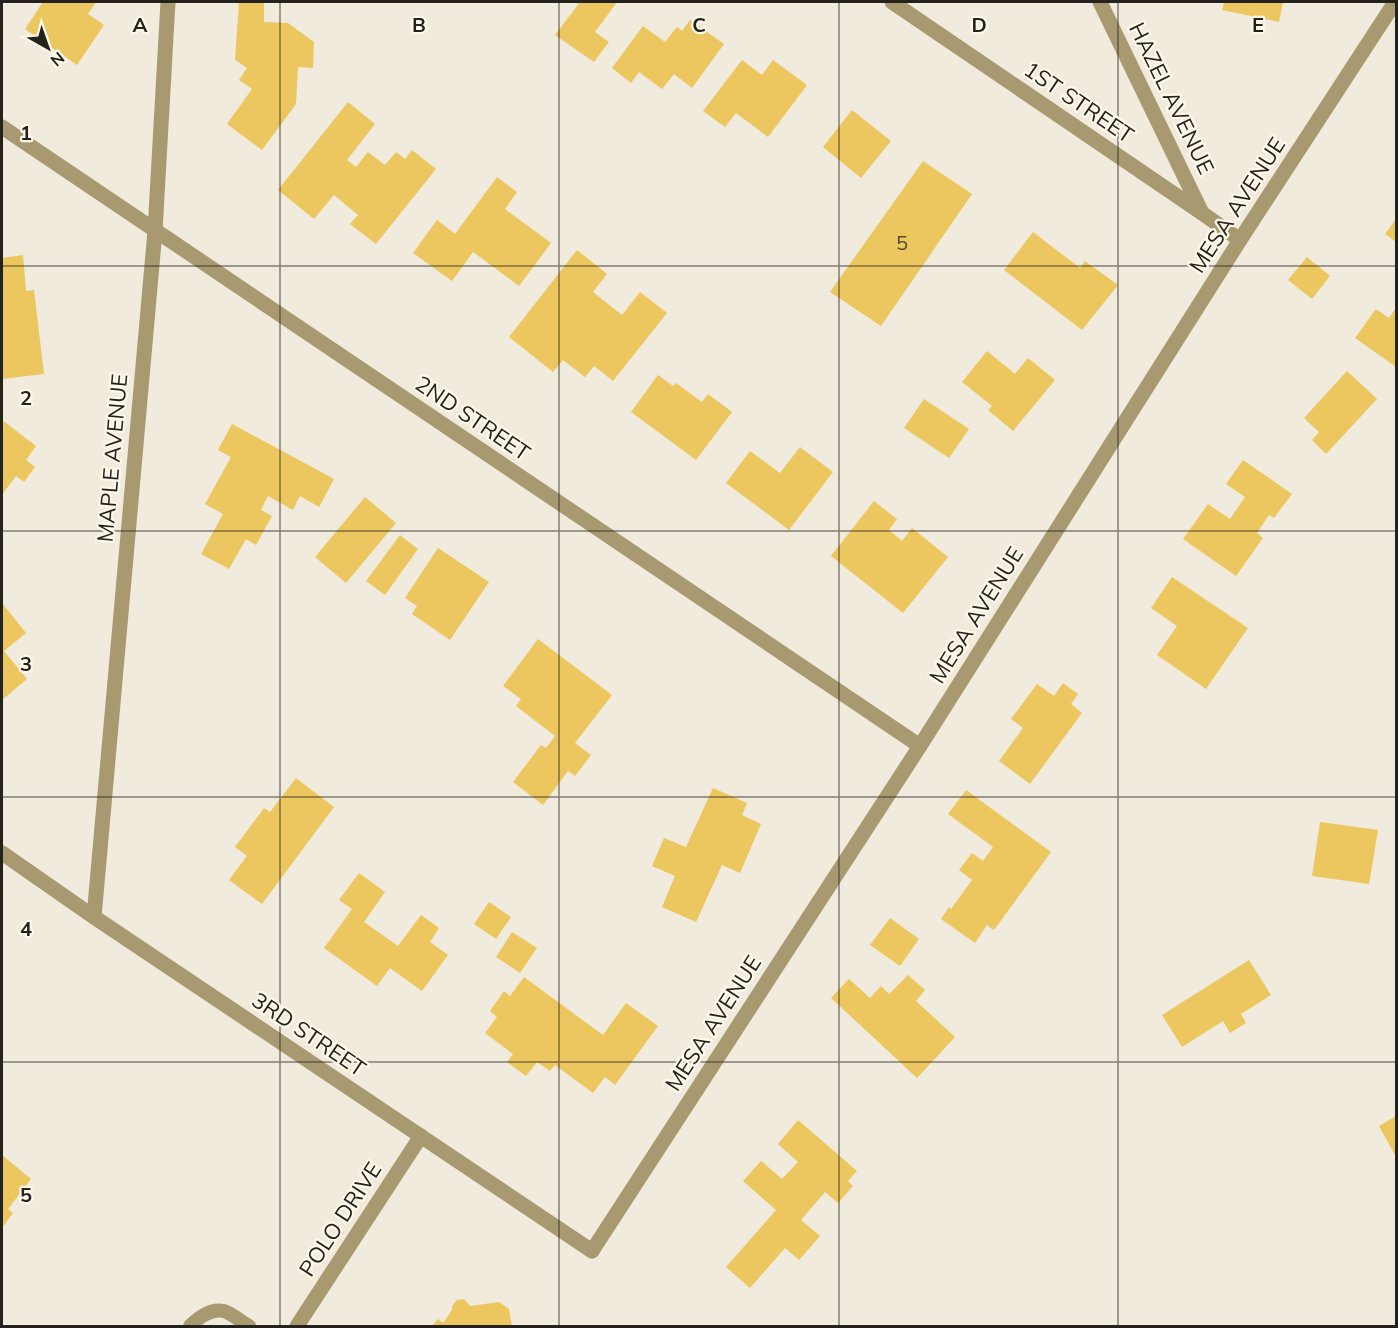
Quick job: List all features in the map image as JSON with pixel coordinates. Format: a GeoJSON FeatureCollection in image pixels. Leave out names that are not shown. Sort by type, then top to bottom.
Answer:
{"type":"FeatureCollection","features":[{"type":"Feature","properties":{"kind":"street","name":"MAPLE AVENUE"},"geometry":{"type":"LineString","coordinates":[[94,917],[155,231],[168,2]]}},
{"type":"Feature","properties":{"kind":"street","name":"1ST STREET"},"geometry":{"type":"LineString","coordinates":[[892,2],[1240,240]]}},
{"type":"Feature","properties":{"kind":"street","name":"HAZEL AVENUE"},"geometry":{"type":"LineString","coordinates":[[1100,2],[1202,213]]}},
{"type":"Feature","properties":{"kind":"street","name":"MESA AVENUE"},"geometry":{"type":"LineString","coordinates":[[592,1251],[920,746],[1240,240],[1395,2]]}},
{"type":"Feature","properties":{"kind":"street","name":"2ND STREET"},"geometry":{"type":"LineString","coordinates":[[2,127],[920,746]]}},
{"type":"Feature","properties":{"kind":"street","name":"3RD STREET"},"geometry":{"type":"LineString","coordinates":[[2,853],[592,1251]]}},
{"type":"Feature","properties":{"kind":"street","name":"POLO DRIVE"},"geometry":{"type":"LineString","coordinates":[[297,1326],[421,1136]]}},
{"type":"Feature","properties":{"kind":"lane"},"geometry":{"type":"LineString","coordinates":[[190,1326],[210,1312],[224,1311],[249,1326]]}},
{"type":"Feature","properties":{"kind":"building"},"geometry":{"type":"Polygon","coordinates":[[[43,2],[96,2],[88,14],[104,25],[77,65],[25,29],[43,2]]]}},
{"type":"Feature","properties":{"kind":"building"},"geometry":{"type":"Polygon","coordinates":[[[239,2],[264,3],[264,22],[288,23],[314,42],[313,68],[298,67],[296,104],[262,150],[227,124],[252,89],[239,80],[247,68],[235,60],[239,2]]]}},
{"type":"Feature","properties":{"kind":"building"},"geometry":{"type":"Polygon","coordinates":[[[580,2],[617,2],[595,32],[609,42],[594,62],[555,35],[580,2]]]}},
{"type":"Feature","properties":{"kind":"building"},"geometry":{"type":"Polygon","coordinates":[[[1224,2],[1283,2],[1279,22],[1222,10],[1224,2]]]}},
{"type":"Feature","properties":{"kind":"building"},"geometry":{"type":"Polygon","coordinates":[[[690,20],[724,44],[692,88],[674,74],[662,89],[639,72],[631,83],[612,68],[643,26],[665,42],[677,27],[682,31],[690,20]]]}},
{"type":"Feature","properties":{"kind":"building"},"geometry":{"type":"Polygon","coordinates":[[[742,60],[762,75],[773,60],[807,85],[768,137],[736,113],[725,127],[703,111],[742,60]]]}},
{"type":"Feature","properties":{"kind":"building"},"geometry":{"type":"Polygon","coordinates":[[[348,102],[375,124],[347,160],[356,167],[368,152],[385,165],[396,152],[405,159],[412,150],[436,169],[376,244],[350,224],[358,215],[334,195],[314,219],[278,190],[348,102]]]}},
{"type":"Feature","properties":{"kind":"building"},"geometry":{"type":"Polygon","coordinates":[[[852,110],[891,141],[861,178],[823,147],[852,110]]]}},
{"type":"Feature","properties":{"kind":"building"},"geometry":{"type":"Polygon","coordinates":[[[923,161],[972,194],[881,326],[830,292],[923,161]]]}},
{"type":"Feature","properties":{"kind":"building"},"geometry":{"type":"Polygon","coordinates":[[[497,177],[517,192],[505,209],[551,243],[519,286],[473,252],[452,281],[413,253],[437,220],[455,234],[497,177]]]}},
{"type":"Feature","properties":{"kind":"building"},"geometry":{"type":"Polygon","coordinates":[[[1396,219],[1396,242],[1385,234],[1396,219]]]}},
{"type":"Feature","properties":{"kind":"building"},"geometry":{"type":"Polygon","coordinates":[[[1033,232],[1080,268],[1085,261],[1118,285],[1082,330],[1004,270],[1033,232]]]}},
{"type":"Feature","properties":{"kind":"building"},"geometry":{"type":"Polygon","coordinates":[[[577,250],[607,274],[593,292],[622,315],[640,292],[667,313],[613,381],[594,366],[585,377],[563,360],[553,372],[509,337],[577,250]]]}},
{"type":"Feature","properties":{"kind":"building"},"geometry":{"type":"Polygon","coordinates":[[[23,255],[26,291],[34,290],[44,374],[2,379],[2,258],[23,255]]]}},
{"type":"Feature","properties":{"kind":"building"},"geometry":{"type":"Polygon","coordinates":[[[1307,257],[1330,276],[1312,299],[1288,280],[1307,257]]]}},
{"type":"Feature","properties":{"kind":"building"},"geometry":{"type":"Polygon","coordinates":[[[1396,308],[1396,367],[1355,338],[1376,309],[1389,318],[1396,308]]]}},
{"type":"Feature","properties":{"kind":"building"},"geometry":{"type":"Polygon","coordinates":[[[987,351],[1015,374],[1028,358],[1055,380],[1013,431],[988,410],[992,406],[962,382],[987,351]]]}},
{"type":"Feature","properties":{"kind":"building"},"geometry":{"type":"Polygon","coordinates":[[[1347,371],[1377,399],[1326,454],[1312,440],[1319,432],[1304,418],[1347,371]]]}},
{"type":"Feature","properties":{"kind":"building"},"geometry":{"type":"Polygon","coordinates":[[[658,375],[673,386],[676,383],[702,402],[708,394],[732,412],[696,460],[631,412],[658,375]]]}},
{"type":"Feature","properties":{"kind":"building"},"geometry":{"type":"Polygon","coordinates":[[[924,399],[969,429],[949,458],[904,428],[924,399]]]}},
{"type":"Feature","properties":{"kind":"building"},"geometry":{"type":"Polygon","coordinates":[[[2,420],[36,446],[26,460],[35,467],[24,482],[16,476],[2,495],[2,420]]]}},
{"type":"Feature","properties":{"kind":"building"},"geometry":{"type":"Polygon","coordinates":[[[232,424],[334,479],[319,507],[300,496],[293,510],[268,496],[261,510],[272,516],[256,545],[246,539],[229,569],[201,554],[223,514],[205,504],[231,457],[218,450],[232,424]]]}},
{"type":"Feature","properties":{"kind":"building"},"geometry":{"type":"Polygon","coordinates":[[[800,447],[833,472],[789,530],[726,483],[750,451],[780,473],[800,447]]]}},
{"type":"Feature","properties":{"kind":"building"},"geometry":{"type":"Polygon","coordinates":[[[1243,460],[1292,494],[1274,518],[1269,515],[1257,533],[1263,538],[1236,576],[1183,539],[1208,504],[1230,519],[1245,497],[1226,484],[1243,460]]]}},
{"type":"Feature","properties":{"kind":"building"},"geometry":{"type":"Polygon","coordinates":[[[365,497],[396,523],[346,583],[315,557],[365,497]]]}},
{"type":"Feature","properties":{"kind":"building"},"geometry":{"type":"Polygon","coordinates":[[[874,501],[897,519],[889,530],[902,541],[912,528],[948,557],[903,613],[831,556],[874,501]]]}},
{"type":"Feature","properties":{"kind":"building"},"geometry":{"type":"Polygon","coordinates":[[[400,535],[418,549],[385,595],[366,581],[400,535]]]}},
{"type":"Feature","properties":{"kind":"building"},"geometry":{"type":"Polygon","coordinates":[[[438,548],[489,582],[450,640],[412,614],[417,606],[405,598],[438,548]]]}},
{"type":"Feature","properties":{"kind":"building"},"geometry":{"type":"Polygon","coordinates":[[[1172,577],[1248,628],[1206,689],[1157,655],[1177,626],[1151,608],[1172,577]]]}},
{"type":"Feature","properties":{"kind":"building"},"geometry":{"type":"Polygon","coordinates":[[[2,603],[26,633],[4,651],[27,679],[2,700],[2,603]]]}},
{"type":"Feature","properties":{"kind":"building"},"geometry":{"type":"Polygon","coordinates":[[[538,639],[612,695],[575,743],[591,755],[575,776],[568,771],[543,805],[513,782],[541,745],[546,748],[555,736],[516,706],[521,699],[503,686],[538,639]]]}},
{"type":"Feature","properties":{"kind":"building"},"geometry":{"type":"Polygon","coordinates":[[[1063,683],[1078,694],[1071,704],[1082,713],[1030,784],[999,761],[1023,728],[1011,719],[1037,684],[1054,696],[1063,683]]]}},
{"type":"Feature","properties":{"kind":"building"},"geometry":{"type":"Polygon","coordinates":[[[296,778],[334,807],[262,904],[229,880],[247,856],[235,847],[264,808],[270,812],[296,778]]]}},
{"type":"Feature","properties":{"kind":"building"},"geometry":{"type":"Polygon","coordinates":[[[713,788],[747,803],[742,815],[761,824],[740,873],[722,865],[696,922],[662,907],[675,876],[652,866],[664,838],[686,847],[713,788]]]}},
{"type":"Feature","properties":{"kind":"building"},"geometry":{"type":"Polygon","coordinates":[[[966,790],[1051,852],[994,930],[987,925],[975,943],[941,919],[972,880],[959,870],[972,853],[983,861],[993,847],[948,814],[966,790]]]}},
{"type":"Feature","properties":{"kind":"building"},"geometry":{"type":"Polygon","coordinates":[[[1320,822],[1378,830],[1369,884],[1312,876],[1320,822]]]}},
{"type":"Feature","properties":{"kind":"building"},"geometry":{"type":"Polygon","coordinates":[[[359,873],[385,892],[364,922],[398,946],[421,915],[439,928],[430,942],[448,955],[422,991],[390,968],[377,986],[324,948],[352,909],[339,900],[359,873]]]}},
{"type":"Feature","properties":{"kind":"building"},"geometry":{"type":"Polygon","coordinates":[[[489,902],[511,917],[496,939],[474,924],[489,902]]]}},
{"type":"Feature","properties":{"kind":"building"},"geometry":{"type":"Polygon","coordinates":[[[890,918],[919,939],[900,966],[870,945],[890,918]]]}},
{"type":"Feature","properties":{"kind":"building"},"geometry":{"type":"Polygon","coordinates":[[[512,932],[537,948],[520,973],[496,957],[512,932]]]}},
{"type":"Feature","properties":{"kind":"building"},"geometry":{"type":"Polygon","coordinates":[[[1249,960],[1271,995],[1241,1014],[1246,1023],[1230,1033],[1223,1021],[1182,1047],[1162,1015],[1249,960]]]}},
{"type":"Feature","properties":{"kind":"building"},"geometry":{"type":"Polygon","coordinates":[[[908,975],[925,990],[916,1001],[955,1037],[917,1078],[831,998],[849,979],[870,998],[881,986],[889,994],[908,975]]]}},
{"type":"Feature","properties":{"kind":"building"},"geometry":{"type":"Polygon","coordinates":[[[524,977],[603,1035],[626,1003],[658,1026],[615,1085],[605,1077],[593,1093],[555,1065],[550,1071],[537,1062],[526,1076],[507,1062],[513,1054],[485,1033],[497,1017],[490,1011],[504,991],[510,996],[524,977]]]}},
{"type":"Feature","properties":{"kind":"building"},"geometry":{"type":"Polygon","coordinates":[[[1396,1116],[1396,1157],[1379,1126],[1396,1116]]]}},
{"type":"Feature","properties":{"kind":"building"},"geometry":{"type":"Polygon","coordinates":[[[798,1120],[857,1171],[848,1181],[853,1186],[838,1203],[825,1192],[801,1220],[820,1236],[799,1260],[785,1248],[750,1288],[726,1267],[776,1210],[743,1181],[761,1161],[782,1179],[798,1162],[778,1144],[798,1120]]]}},
{"type":"Feature","properties":{"kind":"building"},"geometry":{"type":"Polygon","coordinates":[[[2,1155],[31,1179],[8,1209],[13,1213],[2,1228],[2,1155]]]}},
{"type":"Feature","properties":{"kind":"building"},"geometry":{"type":"Polygon","coordinates":[[[464,1299],[470,1306],[499,1302],[509,1309],[512,1326],[432,1326],[438,1319],[443,1323],[457,1300],[464,1299]]]}}]}
